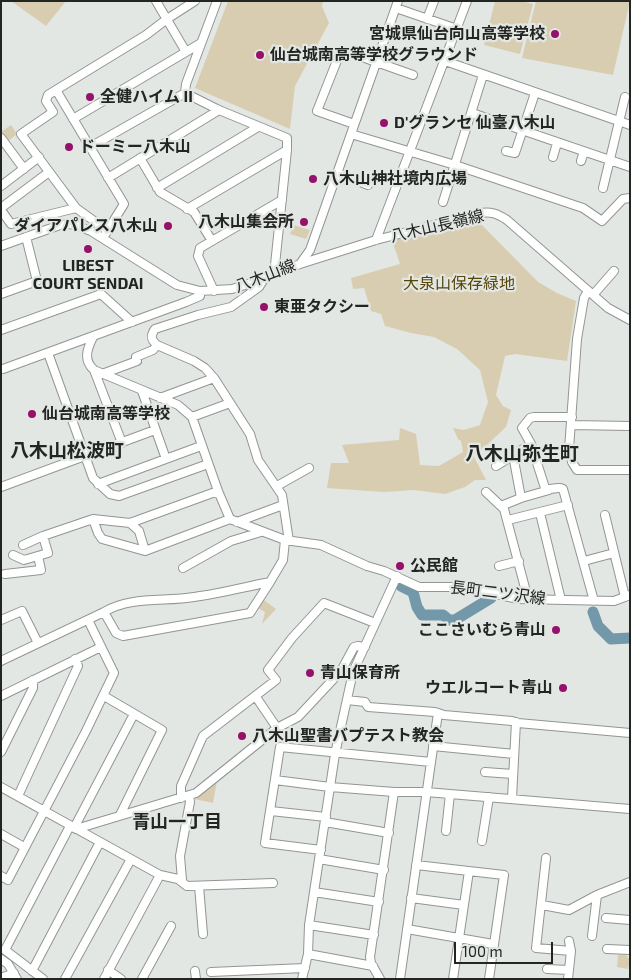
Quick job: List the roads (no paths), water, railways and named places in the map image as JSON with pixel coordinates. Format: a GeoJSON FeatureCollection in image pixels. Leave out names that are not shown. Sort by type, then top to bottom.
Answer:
{"type":"FeatureCollection","features":[{"type":"Feature","properties":{"kind":"street"},"geometry":{"type":"LineString","coordinates":[[156,1],[186,52]]}},
{"type":"Feature","properties":{"kind":"street"},"geometry":{"type":"LineString","coordinates":[[56,90],[124,204],[106,235],[76,208],[21,134],[53,112],[46,101],[48,95],[56,90],[146,35],[195,1]]}},
{"type":"Feature","properties":{"kind":"street"},"geometry":{"type":"LineString","coordinates":[[185,92],[186,84],[217,1]]}},
{"type":"Feature","properties":{"kind":"street"},"geometry":{"type":"LineString","coordinates":[[427,19],[434,1]]}},
{"type":"Feature","properties":{"kind":"street"},"geometry":{"type":"LineString","coordinates":[[376,240],[467,1]]}},
{"type":"Feature","properties":{"kind":"street"},"geometry":{"type":"LineString","coordinates":[[397,4],[427,19],[457,29]]}},
{"type":"Feature","properties":{"kind":"street","name":"八木山線"},"geometry":{"type":"LineString","coordinates":[[1,246],[60,225],[72,224],[106,235],[177,285],[200,291],[232,289],[264,279],[300,264],[310,250],[397,4]]}},
{"type":"Feature","properties":{"kind":"street"},"geometry":{"type":"LineString","coordinates":[[73,119],[201,43]]}},
{"type":"Feature","properties":{"kind":"street"},"geometry":{"type":"LineString","coordinates":[[354,124],[317,111],[340,53],[345,52],[412,75]]}},
{"type":"Feature","properties":{"kind":"street"},"geometry":{"type":"LineString","coordinates":[[446,60],[483,75],[630,125]]}},
{"type":"Feature","properties":{"kind":"street"},"geometry":{"type":"LineString","coordinates":[[443,202],[483,75]]}},
{"type":"Feature","properties":{"kind":"street"},"geometry":{"type":"LineString","coordinates":[[185,92],[258,127],[285,136],[287,150],[276,256],[276,273]]}},
{"type":"Feature","properties":{"kind":"street"},"geometry":{"type":"LineString","coordinates":[[90,147],[185,92]]}},
{"type":"Feature","properties":{"kind":"street"},"geometry":{"type":"LineString","coordinates":[[506,150],[515,153],[535,93]]}},
{"type":"Feature","properties":{"kind":"street"},"geometry":{"type":"LineString","coordinates":[[603,188],[625,97]]}},
{"type":"Feature","properties":{"kind":"street"},"geometry":{"type":"LineString","coordinates":[[108,178],[220,110]]}},
{"type":"Feature","properties":{"kind":"street"},"geometry":{"type":"LineString","coordinates":[[472,113],[630,167]]}},
{"type":"Feature","properties":{"kind":"street"},"geometry":{"type":"LineString","coordinates":[[157,188],[258,127]]}},
{"type":"Feature","properties":{"kind":"street"},"geometry":{"type":"LineString","coordinates":[[351,134],[455,165],[583,208],[602,221],[623,199],[630,198]]}},
{"type":"Feature","properties":{"kind":"street"},"geometry":{"type":"LineString","coordinates":[[1,138],[24,168]]}},
{"type":"Feature","properties":{"kind":"street"},"geometry":{"type":"LineString","coordinates":[[553,157],[557,143]]}},
{"type":"Feature","properties":{"kind":"street"},"geometry":{"type":"LineString","coordinates":[[187,209],[287,150]]}},
{"type":"Feature","properties":{"kind":"street"},"geometry":{"type":"LineString","coordinates":[[581,161],[584,151]]}},
{"type":"Feature","properties":{"kind":"street"},"geometry":{"type":"LineString","coordinates":[[1,186],[39,158]]}},
{"type":"Feature","properties":{"kind":"street"},"geometry":{"type":"LineString","coordinates":[[140,158],[160,192],[194,212],[212,242]]}},
{"type":"Feature","properties":{"kind":"street"},"geometry":{"type":"LineString","coordinates":[[50,172],[1,209],[11,224],[76,208]]}},
{"type":"Feature","properties":{"kind":"street"},"geometry":{"type":"LineString","coordinates":[[337,173],[368,185]]}},
{"type":"Feature","properties":{"kind":"street"},"geometry":{"type":"LineString","coordinates":[[214,291],[198,256],[200,248],[282,200]]}},
{"type":"Feature","properties":{"kind":"street","name":"八木山長嶺線"},"geometry":{"type":"LineString","coordinates":[[300,264],[376,240],[487,212],[497,214],[507,220],[608,308],[630,320]]}},
{"type":"Feature","properties":{"kind":"street"},"geometry":{"type":"LineString","coordinates":[[1,294],[37,281],[26,237]]}},
{"type":"Feature","properties":{"kind":"street"},"geometry":{"type":"LineString","coordinates":[[614,271],[584,298],[577,339],[569,449],[572,462],[578,470],[630,470]]}},
{"type":"Feature","properties":{"kind":"street"},"geometry":{"type":"LineString","coordinates":[[104,612],[116,633],[123,636],[250,613],[283,560],[287,540],[282,494],[258,460],[250,434],[214,378],[205,368],[194,361],[157,345],[151,338],[155,329],[231,307],[259,287],[264,279]]}},
{"type":"Feature","properties":{"kind":"street"},"geometry":{"type":"LineString","coordinates":[[3,369],[200,296],[200,291]]}},
{"type":"Feature","properties":{"kind":"street"},"geometry":{"type":"LineString","coordinates":[[1,330],[101,294],[132,322]]}},
{"type":"Feature","properties":{"kind":"street"},"geometry":{"type":"LineString","coordinates":[[93,337],[87,349],[89,365],[98,372],[178,405],[192,417],[218,491],[234,520]]}},
{"type":"Feature","properties":{"kind":"street"},"geometry":{"type":"LineString","coordinates":[[98,372],[137,361],[136,357],[152,350],[157,345]]}},
{"type":"Feature","properties":{"kind":"street"},"geometry":{"type":"LineString","coordinates":[[48,353],[93,478],[110,494],[119,496],[208,464]]}},
{"type":"Feature","properties":{"kind":"street"},"geometry":{"type":"LineString","coordinates":[[98,372],[122,443]]}},
{"type":"Feature","properties":{"kind":"street"},"geometry":{"type":"LineString","coordinates":[[160,398],[214,378]]}},
{"type":"Feature","properties":{"kind":"street"},"geometry":{"type":"LineString","coordinates":[[142,391],[166,459]]}},
{"type":"Feature","properties":{"kind":"street"},"geometry":{"type":"LineString","coordinates":[[192,417],[230,403]]}},
{"type":"Feature","properties":{"kind":"street"},"geometry":{"type":"LineString","coordinates":[[549,490],[545,488],[531,444],[522,428],[530,418],[630,426]]}},
{"type":"Feature","properties":{"kind":"street"},"geometry":{"type":"LineString","coordinates":[[1,487],[155,430]]}},
{"type":"Feature","properties":{"kind":"street"},"geometry":{"type":"LineString","coordinates":[[496,466],[531,444]]}},
{"type":"Feature","properties":{"kind":"street"},"geometry":{"type":"LineString","coordinates":[[98,484],[201,446]]}},
{"type":"Feature","properties":{"kind":"street"},"geometry":{"type":"LineString","coordinates":[[513,455],[521,498]]}},
{"type":"Feature","properties":{"kind":"street"},"geometry":{"type":"LineString","coordinates":[[277,486],[309,468]]}},
{"type":"Feature","properties":{"kind":"street"},"geometry":{"type":"LineString","coordinates":[[501,506],[559,487],[563,489],[594,601]]}},
{"type":"Feature","properties":{"kind":"street"},"geometry":{"type":"LineString","coordinates":[[23,545],[93,519],[130,522],[218,491]]}},
{"type":"Feature","properties":{"kind":"street"},"geometry":{"type":"LineString","coordinates":[[486,492],[504,509],[528,599]]}},
{"type":"Feature","properties":{"kind":"street"},"geometry":{"type":"LineString","coordinates":[[93,519],[98,534],[102,539],[146,551],[283,505]]}},
{"type":"Feature","properties":{"kind":"street"},"geometry":{"type":"LineString","coordinates":[[508,520],[568,505]]}},
{"type":"Feature","properties":{"kind":"street"},"geometry":{"type":"LineString","coordinates":[[540,513],[561,600]]}},
{"type":"Feature","properties":{"kind":"street"},"geometry":{"type":"LineString","coordinates":[[605,515],[627,596]]}},
{"type":"Feature","properties":{"kind":"street","name":"長町二ツ沢線"},"geometry":{"type":"LineString","coordinates":[[234,520],[261,532],[287,540],[321,545],[419,587],[465,586],[518,599],[614,601],[627,596]]}},
{"type":"Feature","properties":{"kind":"street"},"geometry":{"type":"LineString","coordinates":[[130,522],[139,531],[146,551]]}},
{"type":"Feature","properties":{"kind":"street"},"geometry":{"type":"LineString","coordinates":[[183,568],[231,541],[261,532]]}},
{"type":"Feature","properties":{"kind":"street"},"geometry":{"type":"LineString","coordinates":[[14,555],[24,560],[48,553],[44,536]]}},
{"type":"Feature","properties":{"kind":"street"},"geometry":{"type":"LineString","coordinates":[[584,561],[614,553]]}},
{"type":"Feature","properties":{"kind":"street"},"geometry":{"type":"LineString","coordinates":[[5,574],[41,570],[38,556]]}},
{"type":"Feature","properties":{"kind":"street"},"geometry":{"type":"LineString","coordinates":[[500,566],[519,561]]}},
{"type":"Feature","properties":{"kind":"street"},"geometry":{"type":"LineString","coordinates":[[302,979],[308,954],[309,925],[335,754],[352,672],[397,576]]}},
{"type":"Feature","properties":{"kind":"street"},"geometry":{"type":"LineString","coordinates":[[1,661],[114,606],[154,600],[193,598],[270,582]]}},
{"type":"Feature","properties":{"kind":"street"},"geometry":{"type":"LineString","coordinates":[[273,883],[187,886],[182,880],[180,856],[190,802],[185,797],[181,786],[200,740],[276,680],[268,670],[292,638],[324,603],[375,623]]}},
{"type":"Feature","properties":{"kind":"street"},"geometry":{"type":"LineString","coordinates":[[1,620],[22,611],[38,643]]}},
{"type":"Feature","properties":{"kind":"street"},"geometry":{"type":"LineString","coordinates":[[1,876],[8,880],[104,696],[114,673],[88,620]]}},
{"type":"Feature","properties":{"kind":"street"},"geometry":{"type":"LineString","coordinates":[[1,696],[101,647]]}},
{"type":"Feature","properties":{"kind":"street"},"geometry":{"type":"LineString","coordinates":[[74,827],[120,816],[196,793],[277,728],[298,717],[341,671],[354,647],[365,647]]}},
{"type":"Feature","properties":{"kind":"street"},"geometry":{"type":"LineString","coordinates":[[18,796],[78,666],[75,659]]}},
{"type":"Feature","properties":{"kind":"street"},"geometry":{"type":"LineString","coordinates":[[1,752],[33,688],[33,680]]}},
{"type":"Feature","properties":{"kind":"street"},"geometry":{"type":"LineString","coordinates":[[104,696],[162,730],[120,816]]}},
{"type":"Feature","properties":{"kind":"street"},"geometry":{"type":"LineString","coordinates":[[256,696],[277,728]]}},
{"type":"Feature","properties":{"kind":"street"},"geometry":{"type":"LineString","coordinates":[[347,700],[365,702],[368,707],[630,733]]}},
{"type":"Feature","properties":{"kind":"street"},"geometry":{"type":"LineString","coordinates":[[400,979],[438,713]]}},
{"type":"Feature","properties":{"kind":"street"},"geometry":{"type":"LineString","coordinates":[[43,979],[5,950],[74,827],[134,714]]}},
{"type":"Feature","properties":{"kind":"street"},"geometry":{"type":"LineString","coordinates":[[512,798],[516,722]]}},
{"type":"Feature","properties":{"kind":"street"},"geometry":{"type":"LineString","coordinates":[[434,746],[514,754]]}},
{"type":"Feature","properties":{"kind":"street"},"geometry":{"type":"LineString","coordinates":[[321,850],[266,843],[280,747],[335,754],[431,762]]}},
{"type":"Feature","properties":{"kind":"street"},"geometry":{"type":"LineString","coordinates":[[485,772],[513,774]]}},
{"type":"Feature","properties":{"kind":"street"},"geometry":{"type":"LineString","coordinates":[[275,780],[330,788],[512,798],[630,809]]}},
{"type":"Feature","properties":{"kind":"street"},"geometry":{"type":"LineString","coordinates":[[1,786],[160,875],[182,880]]}},
{"type":"Feature","properties":{"kind":"street"},"geometry":{"type":"LineString","coordinates":[[380,979],[372,966],[370,957],[394,792]]}},
{"type":"Feature","properties":{"kind":"street"},"geometry":{"type":"LineString","coordinates":[[446,832],[450,794]]}},
{"type":"Feature","properties":{"kind":"street"},"geometry":{"type":"LineString","coordinates":[[482,841],[489,797]]}},
{"type":"Feature","properties":{"kind":"street"},"geometry":{"type":"LineString","coordinates":[[271,811],[388,833]]}},
{"type":"Feature","properties":{"kind":"street"},"geometry":{"type":"LineString","coordinates":[[1,834],[24,848]]}},
{"type":"Feature","properties":{"kind":"street"},"geometry":{"type":"LineString","coordinates":[[32,971],[100,842]]}},
{"type":"Feature","properties":{"kind":"street"},"geometry":{"type":"LineString","coordinates":[[546,858],[536,948],[571,951]]}},
{"type":"Feature","properties":{"kind":"street"},"geometry":{"type":"LineString","coordinates":[[65,979],[131,859]]}},
{"type":"Feature","properties":{"kind":"street"},"geometry":{"type":"LineString","coordinates":[[319,859],[384,870]]}},
{"type":"Feature","properties":{"kind":"street"},"geometry":{"type":"LineString","coordinates":[[416,865],[504,875],[488,979]]}},
{"type":"Feature","properties":{"kind":"street"},"geometry":{"type":"LineString","coordinates":[[453,979],[469,871]]}},
{"type":"Feature","properties":{"kind":"street"},"geometry":{"type":"LineString","coordinates":[[104,979],[160,875]]}},
{"type":"Feature","properties":{"kind":"street"},"geometry":{"type":"LineString","coordinates":[[542,905],[569,910],[597,895],[630,882]]}},
{"type":"Feature","properties":{"kind":"street"},"geometry":{"type":"LineString","coordinates":[[199,886],[203,934]]}},
{"type":"Feature","properties":{"kind":"street"},"geometry":{"type":"LineString","coordinates":[[314,892],[379,902]]}},
{"type":"Feature","properties":{"kind":"street"},"geometry":{"type":"LineString","coordinates":[[592,936],[597,895]]}},
{"type":"Feature","properties":{"kind":"street"},"geometry":{"type":"LineString","coordinates":[[411,898],[464,905]]}},
{"type":"Feature","properties":{"kind":"street"},"geometry":{"type":"LineString","coordinates":[[606,918],[630,920]]}},
{"type":"Feature","properties":{"kind":"street"},"geometry":{"type":"LineString","coordinates":[[309,925],[374,935]]}},
{"type":"Feature","properties":{"kind":"street"},"geometry":{"type":"LineString","coordinates":[[142,979],[171,926]]}},
{"type":"Feature","properties":{"kind":"street"},"geometry":{"type":"LineString","coordinates":[[406,929],[493,944]]}},
{"type":"Feature","properties":{"kind":"street"},"geometry":{"type":"LineString","coordinates":[[547,969],[568,975],[571,951],[569,941]]}},
{"type":"Feature","properties":{"kind":"street"},"geometry":{"type":"LineString","coordinates":[[607,949],[630,950]]}},
{"type":"Feature","properties":{"kind":"street"},"geometry":{"type":"LineString","coordinates":[[308,954],[372,966]]}},
{"type":"Feature","properties":{"kind":"street"},"geometry":{"type":"LineString","coordinates":[[1,959],[8,964],[15,976],[1,978]]}},
{"type":"Feature","properties":{"kind":"street"},"geometry":{"type":"LineString","coordinates":[[210,972],[305,968]]}},
{"type":"Feature","properties":{"kind":"street"},"geometry":{"type":"LineString","coordinates":[[108,970],[121,979]]}},
{"type":"Feature","properties":{"kind":"street"},"geometry":{"type":"LineString","coordinates":[[244,970],[244,979]]}},
{"type":"Feature","properties":{"kind":"waterway"},"geometry":{"type":"LineString","coordinates":[[401,586],[413,592],[417,607],[422,615],[443,615],[449,620],[455,620],[491,598]]}},
{"type":"Feature","properties":{"kind":"waterway"},"geometry":{"type":"LineString","coordinates":[[593,612],[598,626],[611,639],[630,638]]}},
{"type":"Feature","properties":{"kind":"place","name":"宮城県仙台向山高等学校"},"geometry":{"type":"Point","coordinates":[555,34]}},
{"type":"Feature","properties":{"kind":"place","name":"仙台城南高等学校グラウンド"},"geometry":{"type":"Point","coordinates":[260,55]}},
{"type":"Feature","properties":{"kind":"place","name":"全健ハイム II"},"geometry":{"type":"Point","coordinates":[90,97]}},
{"type":"Feature","properties":{"kind":"place","name":"D'グランセ 仙臺八木山"},"geometry":{"type":"Point","coordinates":[384,123]}},
{"type":"Feature","properties":{"kind":"place","name":"ドーミー八木山"},"geometry":{"type":"Point","coordinates":[69,147]}},
{"type":"Feature","properties":{"kind":"place","name":"八木山神社境内広場"},"geometry":{"type":"Point","coordinates":[313,179]}},
{"type":"Feature","properties":{"kind":"place","name":"八木山集会所"},"geometry":{"type":"Point","coordinates":[304,222]}},
{"type":"Feature","properties":{"kind":"place","name":"ダイアパレス八木山"},"geometry":{"type":"Point","coordinates":[168,226]}},
{"type":"Feature","properties":{"kind":"place","name":"LIBEST COURT SENDAI"},"geometry":{"type":"Point","coordinates":[88,249]}},
{"type":"Feature","properties":{"kind":"place","name":"東亜タクシー"},"geometry":{"type":"Point","coordinates":[264,307]}},
{"type":"Feature","properties":{"kind":"place","name":"仙台城南高等学校"},"geometry":{"type":"Point","coordinates":[32,414]}},
{"type":"Feature","properties":{"kind":"place","name":"公民館"},"geometry":{"type":"Point","coordinates":[400,566]}},
{"type":"Feature","properties":{"kind":"place","name":"ここさいむら青山"},"geometry":{"type":"Point","coordinates":[556,630]}},
{"type":"Feature","properties":{"kind":"place","name":"青山保育所"},"geometry":{"type":"Point","coordinates":[310,673]}},
{"type":"Feature","properties":{"kind":"place","name":"ウエルコート青山"},"geometry":{"type":"Point","coordinates":[563,688]}},
{"type":"Feature","properties":{"kind":"place","name":"八木山聖書バプテスト教会"},"geometry":{"type":"Point","coordinates":[242,736]}},
{"type":"Feature","properties":{"kind":"district","name":"八木山松波町"},"geometry":{"type":"Point","coordinates":[67,451]}},
{"type":"Feature","properties":{"kind":"district","name":"八木山弥生町"},"geometry":{"type":"Point","coordinates":[522,454]}},
{"type":"Feature","properties":{"kind":"district","name":"青山一丁目"},"geometry":{"type":"Point","coordinates":[177,822]}},
{"type":"Feature","properties":{"kind":"park label","name":"大泉山保存緑地"},"geometry":{"type":"Point","coordinates":[459,284]}}]}
